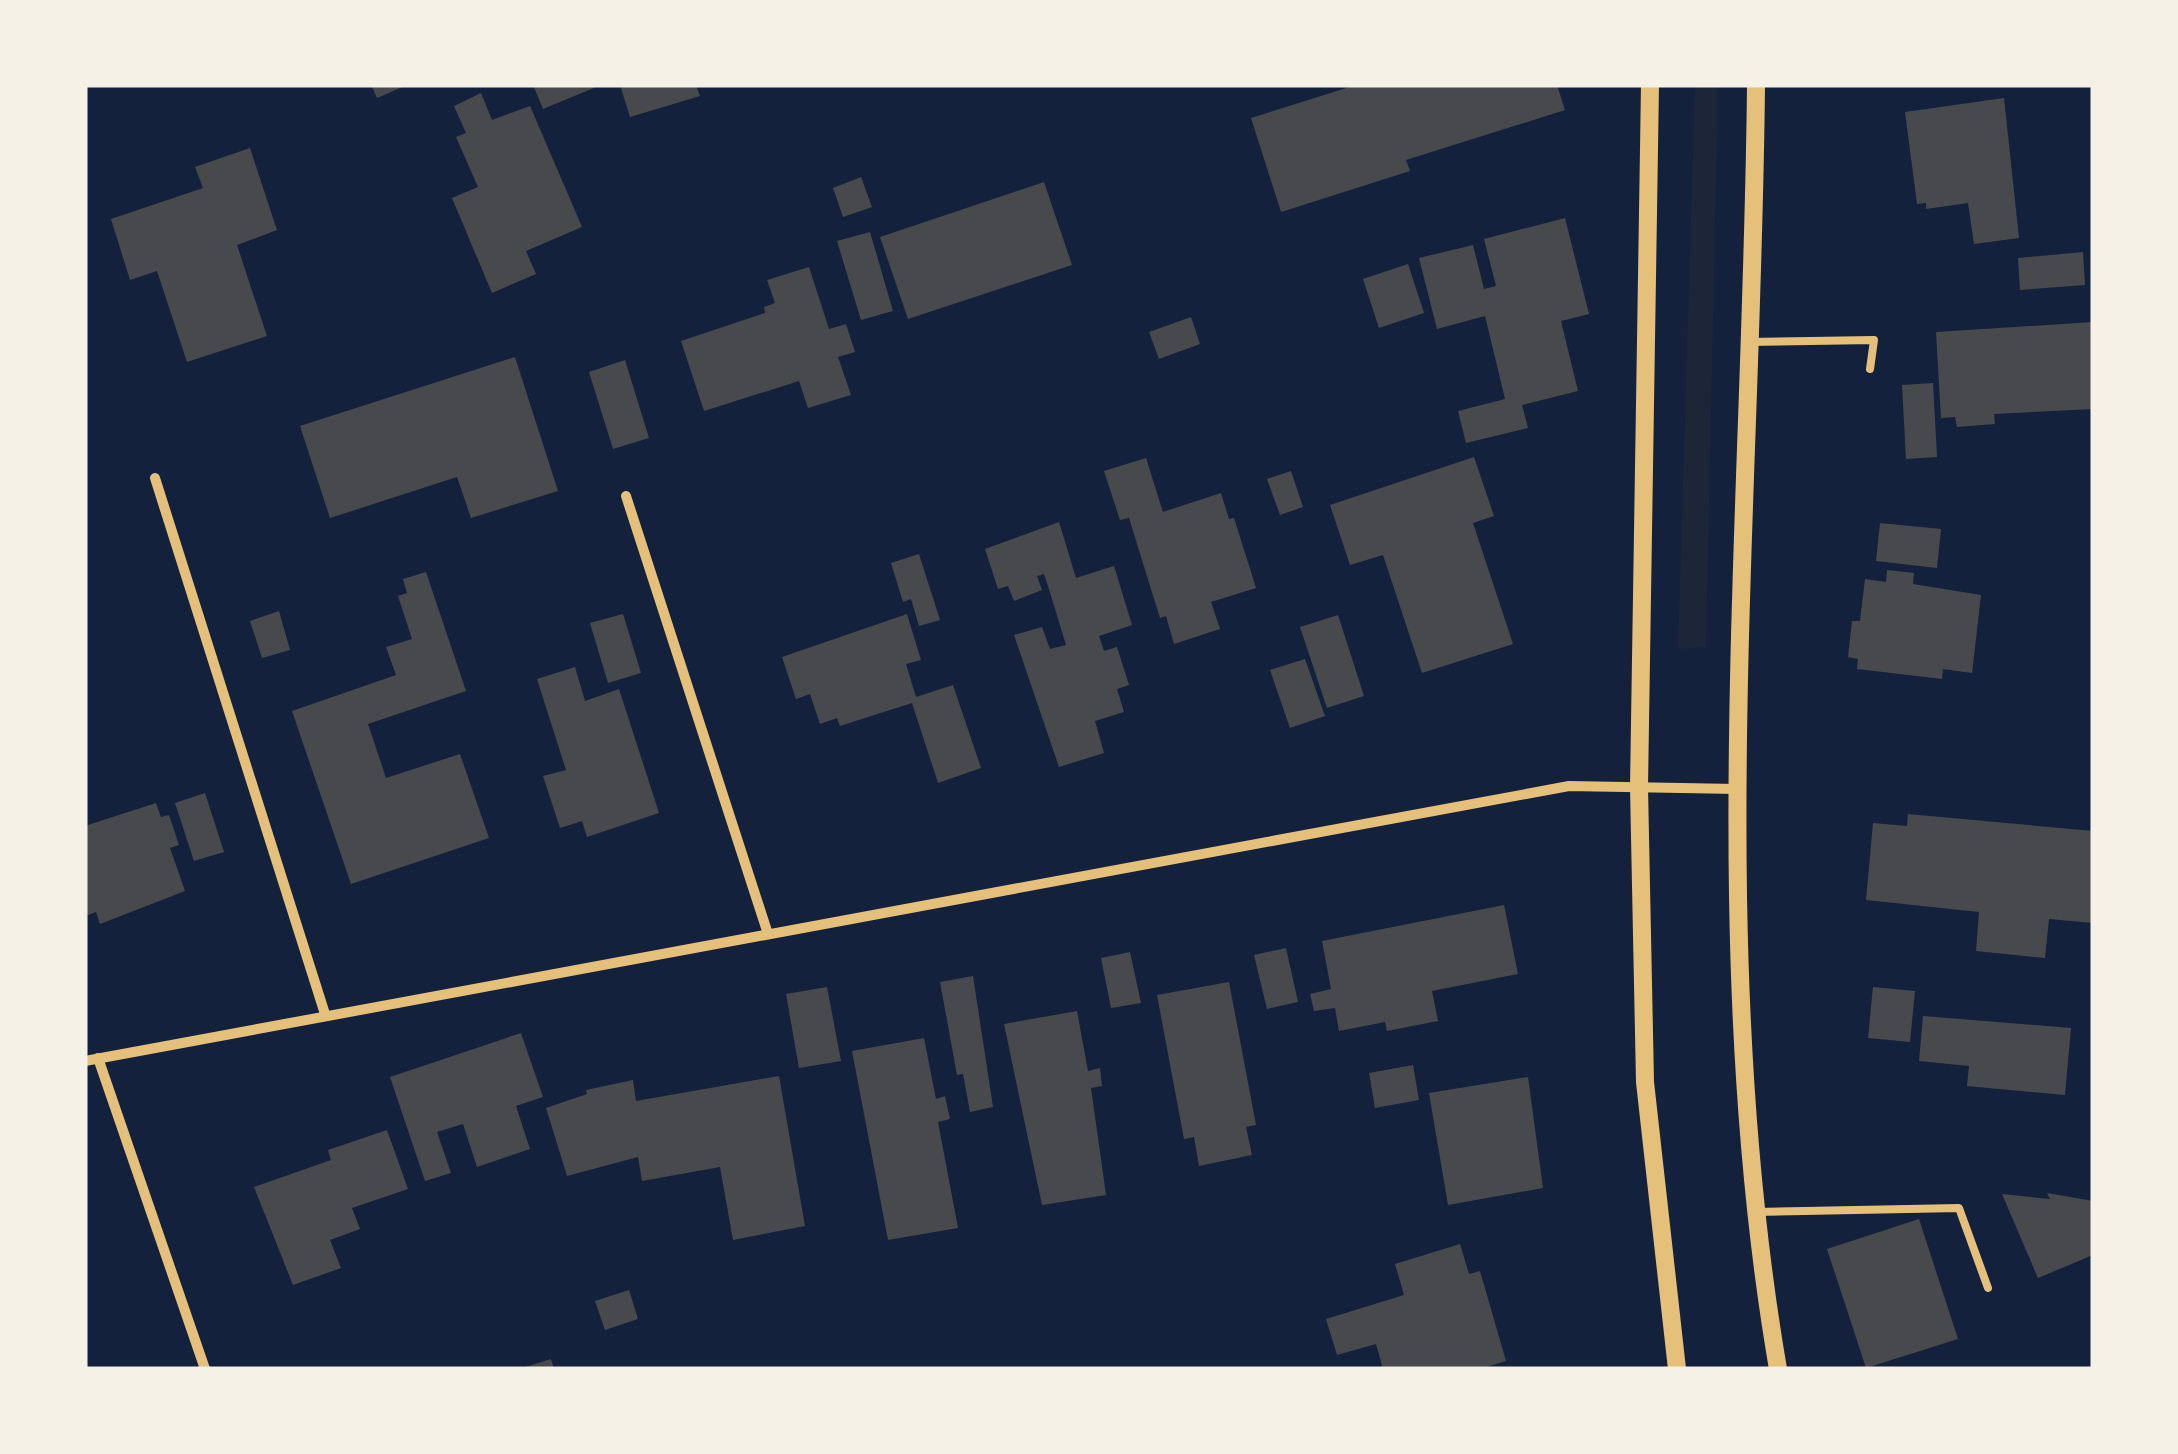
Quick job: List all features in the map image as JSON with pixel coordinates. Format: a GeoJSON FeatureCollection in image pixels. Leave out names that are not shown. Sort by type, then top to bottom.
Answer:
{"type":"FeatureCollection","features":[{"type":"Feature","properties":{"kind":"street"},"geometry":{"type":"LineString","coordinates":[[1650,85],[1639,788],[1645,1082],[1677,1369]]}},
{"type":"Feature","properties":{"kind":"street"},"geometry":{"type":"LineString","coordinates":[[1756,85],[1737,788],[1739,945],[1756,1212],[1778,1369]]}},
{"type":"Feature","properties":{"kind":"street"},"geometry":{"type":"LineString","coordinates":[[155,478],[325,1014]]}},
{"type":"Feature","properties":{"kind":"street"},"geometry":{"type":"LineString","coordinates":[[626,496],[768,934]]}},
{"type":"Feature","properties":{"kind":"street"},"geometry":{"type":"LineString","coordinates":[[85,1060],[1569,786],[1737,788]]}},
{"type":"Feature","properties":{"kind":"street"},"geometry":{"type":"LineString","coordinates":[[98,1058],[205,1369]]}},
{"type":"Feature","properties":{"kind":"lane"},"geometry":{"type":"LineString","coordinates":[[1748,342],[1874,340],[1870,369]]}},
{"type":"Feature","properties":{"kind":"lane"},"geometry":{"type":"LineString","coordinates":[[1756,1212],[1960,1208],[1988,1288]]}},
{"type":"Feature","properties":{"kind":"shaded area"},"geometry":{"type":"Polygon","coordinates":[[[1695,85],[1718,85],[1706,647],[1678,649],[1695,85]]]}},
{"type":"Feature","properties":{"kind":"building"},"geometry":{"type":"Polygon","coordinates":[[[371,85],[407,85],[377,98],[371,85]]]}},
{"type":"Feature","properties":{"kind":"building"},"geometry":{"type":"Polygon","coordinates":[[[533,85],[601,85],[543,109],[533,85]]]}},
{"type":"Feature","properties":{"kind":"building"},"geometry":{"type":"Polygon","coordinates":[[[620,85],[696,85],[700,96],[630,117],[620,85]]]}},
{"type":"Feature","properties":{"kind":"building"},"geometry":{"type":"Polygon","coordinates":[[[1356,85],[1557,85],[1565,110],[1406,160],[1410,171],[1281,212],[1251,118],[1356,85]]]}},
{"type":"Feature","properties":{"kind":"building"},"geometry":{"type":"Polygon","coordinates":[[[481,93],[492,120],[530,106],[582,227],[526,251],[536,274],[492,293],[452,198],[478,187],[456,137],[466,133],[454,106],[481,93]]]}},
{"type":"Feature","properties":{"kind":"building"},"geometry":{"type":"Polygon","coordinates":[[[2004,98],[2019,238],[1974,244],[1968,203],[1926,209],[1926,203],[1917,204],[1905,112],[2004,98]]]}},
{"type":"Feature","properties":{"kind":"building"},"geometry":{"type":"Polygon","coordinates":[[[250,148],[277,230],[237,245],[267,336],[187,362],[157,271],[130,280],[111,219],[203,188],[195,167],[250,148]]]}},
{"type":"Feature","properties":{"kind":"building"},"geometry":{"type":"Polygon","coordinates":[[[861,177],[872,207],[843,217],[833,188],[861,177]]]}},
{"type":"Feature","properties":{"kind":"building"},"geometry":{"type":"Polygon","coordinates":[[[1044,182],[1072,265],[908,319],[880,237],[1044,182]]]}},
{"type":"Feature","properties":{"kind":"building"},"geometry":{"type":"Polygon","coordinates":[[[1565,218],[1589,314],[1561,321],[1578,391],[1522,405],[1528,428],[1466,443],[1458,411],[1505,399],[1485,316],[1437,329],[1419,258],[1473,245],[1484,289],[1496,286],[1484,239],[1565,218]]]}},
{"type":"Feature","properties":{"kind":"building"},"geometry":{"type":"Polygon","coordinates":[[[870,232],[893,311],[861,320],[837,241],[870,232]]]}},
{"type":"Feature","properties":{"kind":"building"},"geometry":{"type":"Polygon","coordinates":[[[2083,252],[2085,285],[2020,290],[2018,258],[2083,252]]]}},
{"type":"Feature","properties":{"kind":"building"},"geometry":{"type":"Polygon","coordinates":[[[1408,264],[1424,313],[1379,328],[1363,279],[1408,264]]]}},
{"type":"Feature","properties":{"kind":"building"},"geometry":{"type":"Polygon","coordinates":[[[809,267],[829,329],[846,324],[855,352],[838,357],[851,395],[808,408],[799,381],[704,411],[681,341],[765,313],[764,307],[775,303],[767,280],[809,267]]]}},
{"type":"Feature","properties":{"kind":"building"},"geometry":{"type":"Polygon","coordinates":[[[1191,317],[1200,344],[1159,359],[1149,332],[1191,317]]]}},
{"type":"Feature","properties":{"kind":"building"},"geometry":{"type":"Polygon","coordinates":[[[2093,322],[2093,409],[1994,414],[1995,424],[1957,427],[1955,417],[1941,418],[1936,332],[2093,322]]]}},
{"type":"Feature","properties":{"kind":"building"},"geometry":{"type":"Polygon","coordinates":[[[515,357],[558,491],[471,518],[457,477],[330,518],[300,426],[515,357]]]}},
{"type":"Feature","properties":{"kind":"building"},"geometry":{"type":"Polygon","coordinates":[[[625,360],[649,438],[613,449],[589,372],[625,360]]]}},
{"type":"Feature","properties":{"kind":"building"},"geometry":{"type":"Polygon","coordinates":[[[1933,383],[1937,457],[1906,459],[1902,385],[1933,383]]]}},
{"type":"Feature","properties":{"kind":"building"},"geometry":{"type":"Polygon","coordinates":[[[1474,457],[1494,516],[1473,523],[1513,644],[1422,673],[1383,555],[1350,565],[1330,505],[1474,457]]]}},
{"type":"Feature","properties":{"kind":"building"},"geometry":{"type":"Polygon","coordinates":[[[1146,458],[1163,512],[1221,493],[1229,519],[1234,518],[1256,588],[1211,602],[1220,629],[1174,644],[1166,616],[1160,618],[1129,518],[1120,520],[1104,471],[1146,458]]]}},
{"type":"Feature","properties":{"kind":"building"},"geometry":{"type":"Polygon","coordinates":[[[1291,471],[1303,507],[1280,515],[1267,479],[1291,471]]]}},
{"type":"Feature","properties":{"kind":"building"},"geometry":{"type":"Polygon","coordinates":[[[1059,522],[1076,578],[1114,566],[1132,625],[1099,636],[1104,651],[1117,647],[1129,685],[1117,689],[1124,712],[1095,721],[1104,753],[1059,767],[1014,635],[1042,627],[1050,649],[1066,645],[1044,574],[1037,576],[1042,590],[1014,601],[1008,586],[998,589],[985,549],[1059,522]]]}},
{"type":"Feature","properties":{"kind":"building"},"geometry":{"type":"Polygon","coordinates":[[[1880,523],[1941,529],[1937,568],[1876,561],[1880,523]]]}},
{"type":"Feature","properties":{"kind":"building"},"geometry":{"type":"Polygon","coordinates":[[[919,554],[940,620],[919,626],[911,599],[903,602],[891,563],[919,554]]]}},
{"type":"Feature","properties":{"kind":"building"},"geometry":{"type":"Polygon","coordinates":[[[1887,570],[1914,573],[1913,584],[1981,595],[1972,673],[1943,669],[1942,679],[1857,669],[1858,659],[1848,657],[1852,621],[1860,621],[1865,579],[1886,582],[1887,570]]]}},
{"type":"Feature","properties":{"kind":"building"},"geometry":{"type":"Polygon","coordinates":[[[426,572],[466,691],[368,724],[386,778],[460,754],[489,838],[351,884],[292,711],[396,675],[386,647],[412,639],[398,596],[407,593],[403,579],[426,572]]]}},
{"type":"Feature","properties":{"kind":"building"},"geometry":{"type":"Polygon","coordinates":[[[279,611],[290,650],[262,658],[250,621],[279,611]]]}},
{"type":"Feature","properties":{"kind":"building"},"geometry":{"type":"Polygon","coordinates":[[[623,614],[641,673],[608,683],[590,623],[623,614]]]}},
{"type":"Feature","properties":{"kind":"building"},"geometry":{"type":"Polygon","coordinates":[[[907,614],[921,660],[906,664],[916,697],[953,685],[981,768],[938,783],[912,703],[840,726],[837,718],[820,724],[810,694],[796,699],[782,657],[907,614]]]}},
{"type":"Feature","properties":{"kind":"building"},"geometry":{"type":"Polygon","coordinates":[[[1338,615],[1364,696],[1327,708],[1300,627],[1338,615]]]}},
{"type":"Feature","properties":{"kind":"building"},"geometry":{"type":"Polygon","coordinates":[[[1305,659],[1325,716],[1290,728],[1270,670],[1305,659]]]}},
{"type":"Feature","properties":{"kind":"building"},"geometry":{"type":"Polygon","coordinates":[[[575,667],[585,701],[619,689],[659,813],[587,837],[582,821],[560,828],[543,776],[566,770],[537,679],[575,667]]]}},
{"type":"Feature","properties":{"kind":"building"},"geometry":{"type":"Polygon","coordinates":[[[205,793],[224,852],[194,861],[175,803],[205,793]]]}},
{"type":"Feature","properties":{"kind":"building"},"geometry":{"type":"Polygon","coordinates":[[[156,803],[161,817],[169,815],[179,845],[170,848],[185,891],[100,924],[96,912],[85,916],[85,826],[156,803]]]}},
{"type":"Feature","properties":{"kind":"building"},"geometry":{"type":"Polygon","coordinates":[[[1908,814],[2093,831],[2093,923],[2049,919],[2045,958],[1976,951],[1979,912],[1866,900],[1873,823],[1907,826],[1908,814]]]}},
{"type":"Feature","properties":{"kind":"building"},"geometry":{"type":"Polygon","coordinates":[[[1504,905],[1518,974],[1432,991],[1438,1021],[1387,1031],[1385,1022],[1339,1031],[1335,1008],[1314,1011],[1310,994],[1331,989],[1322,941],[1504,905]]]}},
{"type":"Feature","properties":{"kind":"building"},"geometry":{"type":"Polygon","coordinates":[[[1286,948],[1298,1002],[1267,1009],[1254,955],[1286,948]]]}},
{"type":"Feature","properties":{"kind":"building"},"geometry":{"type":"Polygon","coordinates":[[[1130,952],[1141,1003],[1111,1008],[1101,958],[1130,952]]]}},
{"type":"Feature","properties":{"kind":"building"},"geometry":{"type":"Polygon","coordinates":[[[973,976],[993,1107],[970,1112],[963,1074],[957,1075],[940,982],[973,976]]]}},
{"type":"Feature","properties":{"kind":"building"},"geometry":{"type":"Polygon","coordinates":[[[1229,982],[1256,1125],[1246,1127],[1252,1155],[1199,1166],[1194,1137],[1184,1139],[1157,995],[1229,982]]]}},
{"type":"Feature","properties":{"kind":"building"},"geometry":{"type":"Polygon","coordinates":[[[827,987],[841,1061],[799,1068],[786,994],[827,987]]]}},
{"type":"Feature","properties":{"kind":"building"},"geometry":{"type":"Polygon","coordinates":[[[1873,987],[1915,991],[1910,1042],[1868,1038],[1873,987]]]}},
{"type":"Feature","properties":{"kind":"building"},"geometry":{"type":"Polygon","coordinates":[[[1077,1011],[1088,1071],[1100,1068],[1102,1086],[1091,1088],[1106,1195],[1042,1205],[1004,1024],[1077,1011]]]}},
{"type":"Feature","properties":{"kind":"building"},"geometry":{"type":"Polygon","coordinates":[[[1923,1016],[2071,1028],[2065,1095],[1967,1086],[1969,1066],[1919,1061],[1923,1016]]]}},
{"type":"Feature","properties":{"kind":"building"},"geometry":{"type":"Polygon","coordinates":[[[521,1033],[543,1097],[516,1106],[530,1149],[477,1167],[463,1124],[437,1132],[451,1173],[425,1181],[390,1077],[521,1033]]]}},
{"type":"Feature","properties":{"kind":"building"},"geometry":{"type":"Polygon","coordinates":[[[924,1038],[936,1099],[945,1096],[950,1119],[938,1122],[958,1228],[888,1240],[852,1051],[924,1038]]]}},
{"type":"Feature","properties":{"kind":"building"},"geometry":{"type":"Polygon","coordinates":[[[1413,1065],[1419,1100],[1375,1108],[1369,1073],[1413,1065]]]}},
{"type":"Feature","properties":{"kind":"building"},"geometry":{"type":"Polygon","coordinates":[[[779,1076],[805,1226],[733,1240],[720,1167],[642,1181],[638,1157],[567,1176],[546,1108],[587,1094],[586,1090],[633,1080],[636,1101],[779,1076]]]}},
{"type":"Feature","properties":{"kind":"building"},"geometry":{"type":"Polygon","coordinates":[[[1528,1077],[1543,1188],[1448,1205],[1429,1093],[1528,1077]]]}},
{"type":"Feature","properties":{"kind":"building"},"geometry":{"type":"Polygon","coordinates":[[[387,1130],[408,1189],[352,1208],[360,1229],[330,1240],[341,1268],[293,1285],[254,1187],[331,1160],[328,1150],[387,1130]]]}},
{"type":"Feature","properties":{"kind":"building"},"geometry":{"type":"Polygon","coordinates":[[[2047,1193],[2093,1201],[2093,1255],[2038,1278],[2002,1194],[2050,1199],[2047,1193]]]}},
{"type":"Feature","properties":{"kind":"building"},"geometry":{"type":"Polygon","coordinates":[[[1919,1219],[1958,1339],[1866,1368],[1827,1249],[1919,1219]]]}},
{"type":"Feature","properties":{"kind":"building"},"geometry":{"type":"Polygon","coordinates":[[[1460,1244],[1469,1274],[1480,1271],[1506,1361],[1480,1369],[1383,1369],[1376,1344],[1337,1355],[1326,1319],[1404,1295],[1395,1264],[1460,1244]]]}},
{"type":"Feature","properties":{"kind":"building"},"geometry":{"type":"Polygon","coordinates":[[[629,1290],[638,1319],[605,1330],[595,1301],[629,1290]]]}},
{"type":"Feature","properties":{"kind":"building"},"geometry":{"type":"Polygon","coordinates":[[[551,1359],[554,1369],[522,1369],[522,1368],[551,1359]]]}}]}
